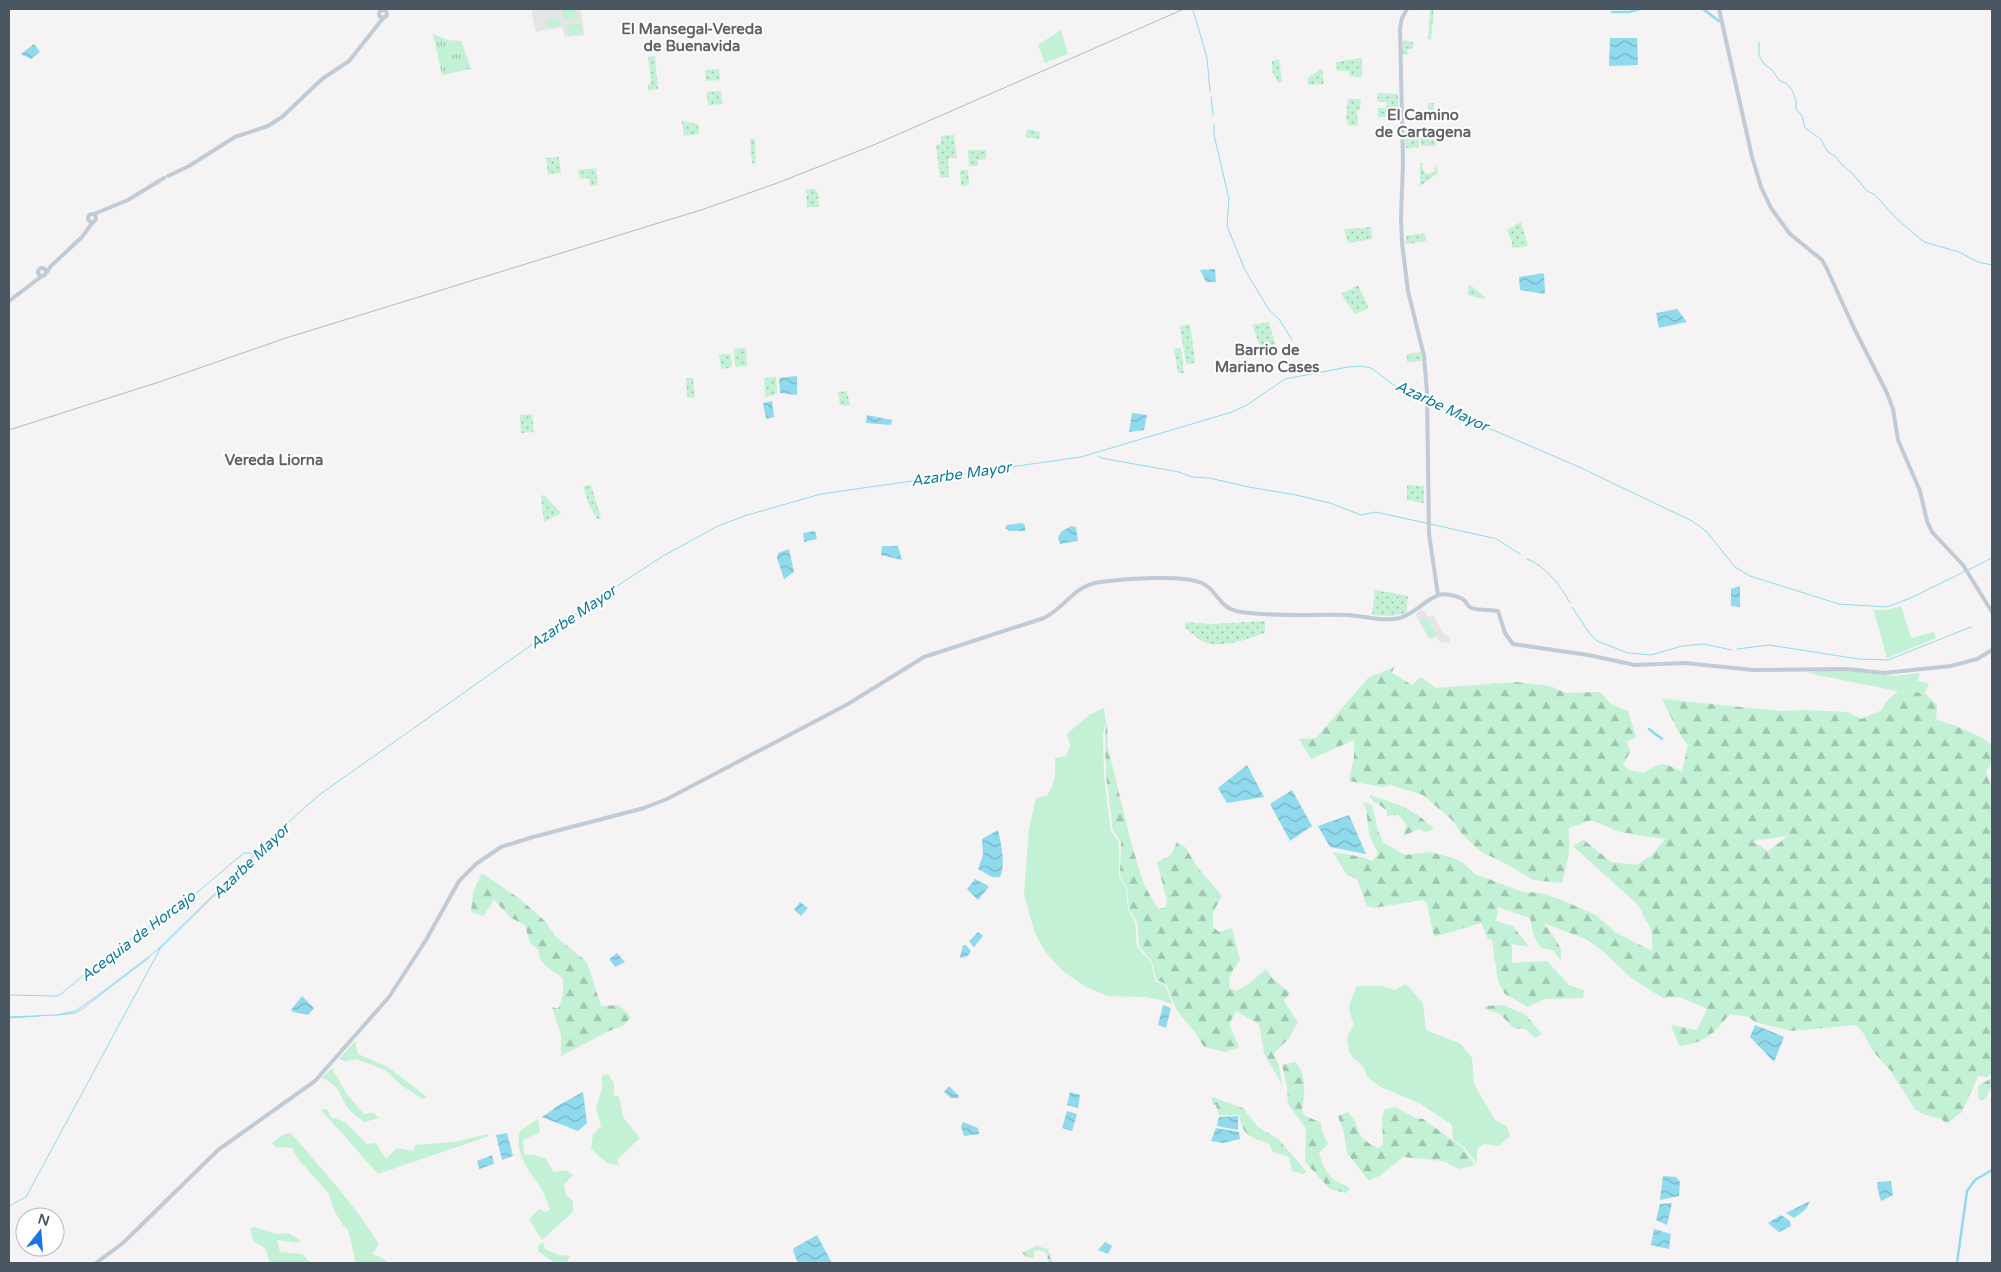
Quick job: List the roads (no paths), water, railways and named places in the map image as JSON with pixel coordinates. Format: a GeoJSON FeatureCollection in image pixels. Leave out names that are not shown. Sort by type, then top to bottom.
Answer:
{"type":"FeatureCollection","features":[{"type":"Feature","properties":{"kind":"main road"},"geometry":{"type":"LineString","coordinates":[[9,301],[82,237],[95,216],[128,200],[165,176],[180,170],[235,137],[268,126],[282,117],[322,79],[349,61],[378,25],[384,13],[390,9]]}},
{"type":"Feature","properties":{"kind":"main road"},"geometry":{"type":"LineString","coordinates":[[1407,9],[1402,18],[1400,28],[1403,162],[1401,218],[1405,276],[1424,356],[1427,397],[1428,523],[1434,578],[1438,595]]}},
{"type":"Feature","properties":{"kind":"main road"},"geometry":{"type":"LineString","coordinates":[[1720,9],[1752,157],[1761,187],[1771,208],[1790,234],[1822,260],[1827,269],[1887,393],[1893,409],[1898,440],[1920,491],[1927,521],[1932,532],[1964,565],[1992,612]]}},
{"type":"Feature","properties":{"kind":"main road"},"geometry":{"type":"LineString","coordinates":[[91,221],[89,216],[95,216]]}},
{"type":"Feature","properties":{"kind":"main road"},"geometry":{"type":"LineString","coordinates":[[40,275],[39,269],[45,270]]}},
{"type":"Feature","properties":{"kind":"main road"},"geometry":{"type":"LineString","coordinates":[[96,1263],[123,1243],[218,1150],[316,1081],[389,997],[426,940],[459,881],[494,850],[533,836],[644,808],[667,799],[840,709],[924,657],[1044,618],[1056,611],[1076,591],[1092,584],[1150,579],[1193,581],[1209,588],[1224,605],[1240,612],[1349,615],[1391,619],[1410,613],[1438,595],[1446,595],[1462,599],[1472,608],[1498,611],[1505,633],[1514,644],[1635,665],[1686,662],[1753,670],[1847,669],[1884,673],[1951,666],[1977,659],[1992,650]]}},
{"type":"Feature","properties":{"kind":"water"},"geometry":{"type":"Polygon","coordinates":[[[1610,38],[1637,38],[1638,65],[1609,66],[1610,38]]]}},
{"type":"Feature","properties":{"kind":"water"},"geometry":{"type":"Polygon","coordinates":[[[34,44],[40,52],[31,59],[21,54],[34,44]]]}},
{"type":"Feature","properties":{"kind":"water"},"geometry":{"type":"Polygon","coordinates":[[[1215,269],[1216,282],[1206,282],[1200,270],[1215,269]]]}},
{"type":"Feature","properties":{"kind":"water"},"geometry":{"type":"Polygon","coordinates":[[[1543,273],[1544,294],[1520,290],[1519,277],[1543,273]]]}},
{"type":"Feature","properties":{"kind":"water"},"geometry":{"type":"Polygon","coordinates":[[[1677,309],[1687,322],[1659,328],[1656,313],[1677,309]]]}},
{"type":"Feature","properties":{"kind":"water"},"geometry":{"type":"Polygon","coordinates":[[[797,376],[797,395],[780,393],[779,378],[797,376]]]}},
{"type":"Feature","properties":{"kind":"water"},"geometry":{"type":"Polygon","coordinates":[[[772,401],[774,417],[766,419],[763,403],[772,401]]]}},
{"type":"Feature","properties":{"kind":"water"},"geometry":{"type":"Polygon","coordinates":[[[1132,413],[1147,415],[1144,430],[1129,432],[1132,413]]]}},
{"type":"Feature","properties":{"kind":"water"},"geometry":{"type":"Polygon","coordinates":[[[867,415],[892,420],[891,425],[866,423],[867,415]]]}},
{"type":"Feature","properties":{"kind":"water"},"geometry":{"type":"Polygon","coordinates":[[[1022,523],[1025,525],[1025,531],[1010,531],[1005,528],[1007,525],[1022,523]]]}},
{"type":"Feature","properties":{"kind":"water"},"geometry":{"type":"Polygon","coordinates":[[[1071,526],[1076,527],[1078,541],[1060,544],[1058,538],[1061,532],[1071,526]]]}},
{"type":"Feature","properties":{"kind":"water"},"geometry":{"type":"Polygon","coordinates":[[[815,531],[817,539],[804,542],[803,533],[815,531]]]}},
{"type":"Feature","properties":{"kind":"water"},"geometry":{"type":"Polygon","coordinates":[[[882,546],[898,546],[902,560],[881,555],[882,546]]]}},
{"type":"Feature","properties":{"kind":"water"},"geometry":{"type":"Polygon","coordinates":[[[789,549],[794,572],[784,579],[777,558],[778,553],[789,549]]]}},
{"type":"Feature","properties":{"kind":"water"},"geometry":{"type":"Polygon","coordinates":[[[1740,586],[1740,607],[1731,606],[1731,589],[1740,586]]]}},
{"type":"Feature","properties":{"kind":"water"},"geometry":{"type":"Polygon","coordinates":[[[1247,765],[1264,797],[1227,803],[1218,788],[1247,765]]]}},
{"type":"Feature","properties":{"kind":"water"},"geometry":{"type":"Polygon","coordinates":[[[1292,790],[1312,826],[1290,841],[1270,804],[1292,790]]]}},
{"type":"Feature","properties":{"kind":"water"},"geometry":{"type":"Polygon","coordinates":[[[1349,815],[1366,854],[1330,847],[1318,826],[1349,815]]]}},
{"type":"Feature","properties":{"kind":"water"},"geometry":{"type":"Polygon","coordinates":[[[998,830],[1003,866],[1000,877],[992,877],[978,869],[983,855],[982,839],[998,830]]]}},
{"type":"Feature","properties":{"kind":"water"},"geometry":{"type":"Polygon","coordinates":[[[975,879],[989,887],[978,900],[967,889],[975,879]]]}},
{"type":"Feature","properties":{"kind":"water"},"geometry":{"type":"Polygon","coordinates":[[[800,902],[808,908],[801,916],[794,910],[800,902]]]}},
{"type":"Feature","properties":{"kind":"water"},"geometry":{"type":"Polygon","coordinates":[[[978,932],[983,936],[974,947],[969,941],[978,932]]]}},
{"type":"Feature","properties":{"kind":"water"},"geometry":{"type":"Polygon","coordinates":[[[963,945],[966,945],[971,951],[968,956],[961,958],[960,957],[963,945]]]}},
{"type":"Feature","properties":{"kind":"water"},"geometry":{"type":"Polygon","coordinates":[[[617,953],[625,962],[615,967],[609,959],[617,953]]]}},
{"type":"Feature","properties":{"kind":"water"},"geometry":{"type":"Polygon","coordinates":[[[302,996],[314,1008],[308,1015],[291,1010],[302,996]]]}},
{"type":"Feature","properties":{"kind":"water"},"geometry":{"type":"Polygon","coordinates":[[[1163,1005],[1171,1008],[1166,1028],[1158,1025],[1163,1005]]]}},
{"type":"Feature","properties":{"kind":"water"},"geometry":{"type":"Polygon","coordinates":[[[1755,1025],[1784,1037],[1774,1062],[1750,1037],[1755,1025]]]}},
{"type":"Feature","properties":{"kind":"water"},"geometry":{"type":"Polygon","coordinates":[[[949,1086],[959,1098],[951,1098],[944,1092],[949,1086]]]}},
{"type":"Feature","properties":{"kind":"water"},"geometry":{"type":"Polygon","coordinates":[[[583,1092],[587,1123],[578,1131],[542,1117],[559,1105],[583,1092]]]}},
{"type":"Feature","properties":{"kind":"water"},"geometry":{"type":"Polygon","coordinates":[[[1070,1092],[1080,1095],[1078,1108],[1067,1105],[1070,1092]]]}},
{"type":"Feature","properties":{"kind":"water"},"geometry":{"type":"Polygon","coordinates":[[[1067,1111],[1077,1114],[1072,1131],[1062,1128],[1067,1111]]]}},
{"type":"Feature","properties":{"kind":"water"},"geometry":{"type":"Polygon","coordinates":[[[1238,1116],[1238,1130],[1217,1126],[1219,1117],[1238,1116]]]}},
{"type":"Feature","properties":{"kind":"water"},"geometry":{"type":"Polygon","coordinates":[[[963,1122],[978,1128],[979,1134],[964,1136],[961,1126],[963,1122]]]}},
{"type":"Feature","properties":{"kind":"water"},"geometry":{"type":"Polygon","coordinates":[[[1216,1128],[1239,1132],[1240,1139],[1223,1143],[1211,1141],[1216,1128]]]}},
{"type":"Feature","properties":{"kind":"water"},"geometry":{"type":"Polygon","coordinates":[[[507,1133],[513,1156],[502,1160],[496,1135],[507,1133]]]}},
{"type":"Feature","properties":{"kind":"water"},"geometry":{"type":"Polygon","coordinates":[[[492,1155],[494,1164],[479,1169],[477,1161],[492,1155]]]}},
{"type":"Feature","properties":{"kind":"water"},"geometry":{"type":"Polygon","coordinates":[[[1663,1176],[1676,1177],[1680,1182],[1679,1196],[1660,1200],[1663,1176]]]}},
{"type":"Feature","properties":{"kind":"water"},"geometry":{"type":"Polygon","coordinates":[[[1891,1181],[1893,1195],[1881,1201],[1877,1187],[1878,1182],[1891,1181]]]}},
{"type":"Feature","properties":{"kind":"water"},"geometry":{"type":"Polygon","coordinates":[[[1810,1201],[1805,1209],[1794,1218],[1786,1213],[1810,1201]]]}},
{"type":"Feature","properties":{"kind":"water"},"geometry":{"type":"Polygon","coordinates":[[[1672,1203],[1667,1225],[1656,1220],[1660,1204],[1672,1203]]]}},
{"type":"Feature","properties":{"kind":"water"},"geometry":{"type":"Polygon","coordinates":[[[1781,1215],[1790,1221],[1791,1226],[1779,1232],[1768,1223],[1781,1215]]]}},
{"type":"Feature","properties":{"kind":"water"},"geometry":{"type":"Polygon","coordinates":[[[1654,1229],[1671,1234],[1669,1249],[1651,1245],[1654,1229]]]}},
{"type":"Feature","properties":{"kind":"water"},"geometry":{"type":"Polygon","coordinates":[[[817,1235],[832,1263],[798,1263],[793,1251],[794,1248],[817,1235]]]}},
{"type":"Feature","properties":{"kind":"water"},"geometry":{"type":"Polygon","coordinates":[[[1105,1242],[1112,1246],[1108,1254],[1098,1250],[1105,1242]]]}},
{"type":"Feature","properties":{"kind":"waterway"},"geometry":{"type":"LineString","coordinates":[[1191,9],[1194,13],[1207,58],[1210,91]]}},
{"type":"Feature","properties":{"kind":"waterway"},"geometry":{"type":"LineString","coordinates":[[1612,12],[1629,12],[1640,9]]}},
{"type":"Feature","properties":{"kind":"waterway"},"geometry":{"type":"LineString","coordinates":[[1703,9],[1719,21]]}},
{"type":"Feature","properties":{"kind":"waterway"},"geometry":{"type":"LineString","coordinates":[[1759,42],[1759,55],[1764,64],[1773,71],[1779,80],[1787,84],[1792,90],[1796,100],[1796,109],[1802,116],[1805,128],[1818,137]]}},
{"type":"Feature","properties":{"kind":"waterway"},"geometry":{"type":"LineString","coordinates":[[1211,97],[1213,115]]}},
{"type":"Feature","properties":{"kind":"waterway"},"geometry":{"type":"LineString","coordinates":[[1214,124],[1214,135],[1229,199],[1227,226],[1245,270],[1269,310],[1279,319],[1292,340]]}},
{"type":"Feature","properties":{"kind":"waterway"},"geometry":{"type":"LineString","coordinates":[[1820,138],[1828,152],[1836,157],[1867,191],[1874,194],[1896,218],[1924,242],[1959,252],[1978,262],[1992,265]]}},
{"type":"Feature","properties":{"kind":"waterway","name":"Azarbe Mayor"},"geometry":{"type":"LineString","coordinates":[[9,1017],[57,1015],[75,1011],[97,996],[164,945],[293,818],[319,795],[591,603],[663,556],[718,526],[744,516],[821,494],[1081,457],[1232,412],[1247,405],[1285,379],[1348,367],[1360,366],[1371,368],[1402,391],[1577,466],[1692,521],[1706,531],[1735,567],[1750,576],[1839,604],[1887,607],[1913,597],[1992,558]]}},
{"type":"Feature","properties":{"kind":"waterway"},"geometry":{"type":"LineString","coordinates":[[1098,456],[1179,472],[1192,477],[1207,478]]}},
{"type":"Feature","properties":{"kind":"waterway"},"geometry":{"type":"LineString","coordinates":[[1209,478],[1330,503],[1361,515],[1376,512],[1493,538]]}},
{"type":"Feature","properties":{"kind":"waterway"},"geometry":{"type":"LineString","coordinates":[[1495,538],[1520,554]]}},
{"type":"Feature","properties":{"kind":"waterway"},"geometry":{"type":"LineString","coordinates":[[1527,559],[1540,566],[1552,577],[1570,603]]}},
{"type":"Feature","properties":{"kind":"waterway"},"geometry":{"type":"LineString","coordinates":[[1572,607],[1597,641],[1628,653],[1651,655],[1682,646],[1704,644],[1732,650]]}},
{"type":"Feature","properties":{"kind":"waterway"},"geometry":{"type":"LineString","coordinates":[[1737,649],[1769,645],[1859,659],[1888,660],[1971,627]]}},
{"type":"Feature","properties":{"kind":"waterway"},"geometry":{"type":"LineString","coordinates":[[1649,729],[1662,739]]}},
{"type":"Feature","properties":{"kind":"waterway","name":"Acequia de Horcajo"},"geometry":{"type":"LineString","coordinates":[[9,995],[56,996],[61,994],[109,954],[194,895],[244,853],[259,853]]}},
{"type":"Feature","properties":{"kind":"waterway","name":"Azarbe Mayor"},"geometry":{"type":"LineString","coordinates":[[158,949],[252,857]]}},
{"type":"Feature","properties":{"kind":"waterway"},"geometry":{"type":"LineString","coordinates":[[1990,879],[1992,884]]}},
{"type":"Feature","properties":{"kind":"waterway"},"geometry":{"type":"LineString","coordinates":[[9,1206],[26,1197],[160,949]]}},
{"type":"Feature","properties":{"kind":"waterway","name":"Azarbe Mayor"},"geometry":{"type":"LineString","coordinates":[[57,1015],[75,1013],[82,1009],[150,957]]}},
{"type":"Feature","properties":{"kind":"waterway","name":"Azarbe Mayor"},"geometry":{"type":"LineString","coordinates":[[9,1018],[40,1016]]}},
{"type":"Feature","properties":{"kind":"waterway"},"geometry":{"type":"LineString","coordinates":[[1957,1263],[1967,1191],[1975,1180],[1992,1170]]}},
{"type":"Feature","properties":{"kind":"railway"},"geometry":{"type":"LineString","coordinates":[[9,430],[159,382],[286,338],[704,209],[780,182],[876,144],[1184,9]]}},
{"type":"Feature","properties":{"kind":"district","name":"El Mansegal-Vereda de Buenavida"},"geometry":{"type":"Point","coordinates":[692,38]}},
{"type":"Feature","properties":{"kind":"district","name":"El Camino de Cartagena"},"geometry":{"type":"Point","coordinates":[1423,124]}},
{"type":"Feature","properties":{"kind":"district","name":"Barrio de Mariano Cases"},"geometry":{"type":"Point","coordinates":[1267,358]}},
{"type":"Feature","properties":{"kind":"district","name":"Vereda Liorna"},"geometry":{"type":"Point","coordinates":[274,460]}}]}
